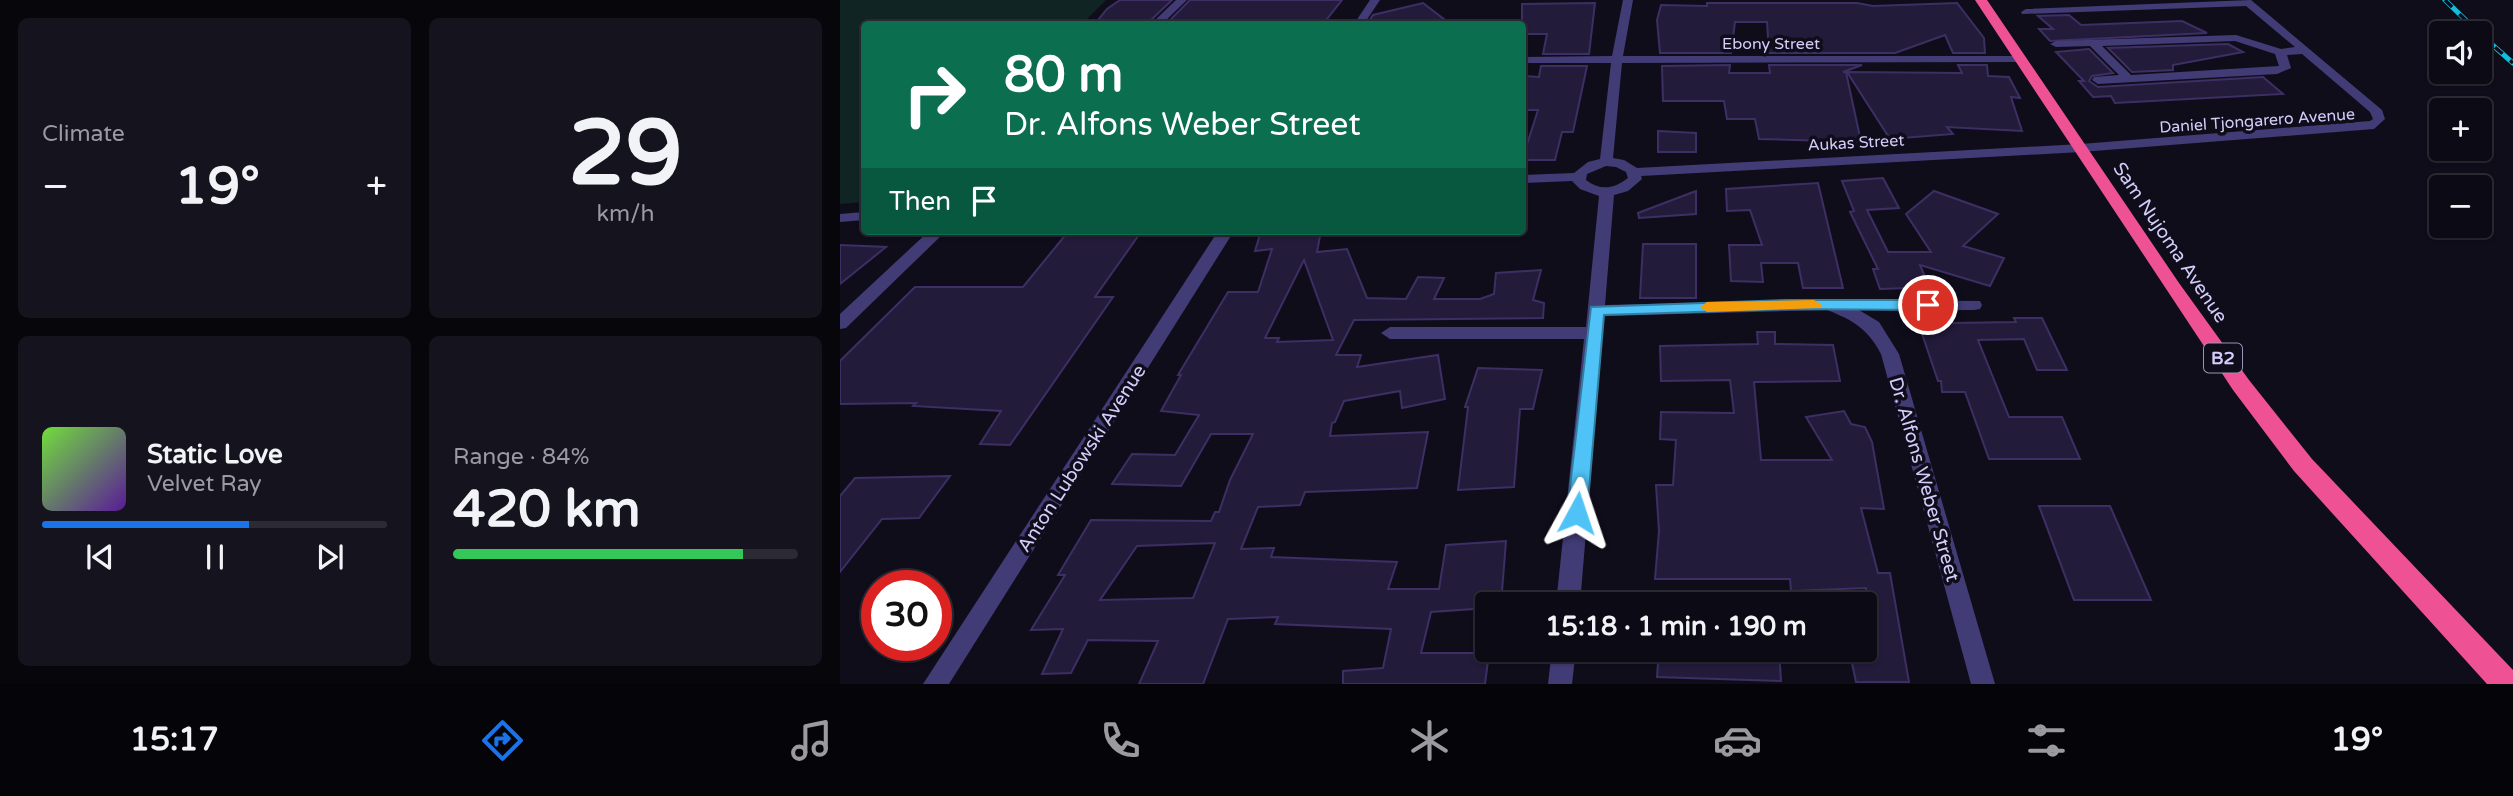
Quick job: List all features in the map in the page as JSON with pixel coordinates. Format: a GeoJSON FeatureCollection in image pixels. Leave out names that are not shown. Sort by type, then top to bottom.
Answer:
{"type":"FeatureCollection","features":[{"type":"Feature","properties":{"kind":"highway","name":"Sam Nujoma Avenue"},"geometry":{"type":"LineString","coordinates":[[1981,0],[2172,287],[2241,385],[2296,455],[2506,684]]}},
{"type":"Feature","properties":{"kind":"street"},"geometry":{"type":"LineString","coordinates":[[1159,21],[1182,0]]}},
{"type":"Feature","properties":{"kind":"street"},"geometry":{"type":"LineString","coordinates":[[1361,21],[1374,0]]}},
{"type":"Feature","properties":{"kind":"street"},"geometry":{"type":"LineString","coordinates":[[1606,163],[1617,59],[1628,0]]}},
{"type":"Feature","properties":{"kind":"street"},"geometry":{"type":"LineString","coordinates":[[2115,0],[2126,10]]}},
{"type":"Feature","properties":{"kind":"street"},"geometry":{"type":"LineString","coordinates":[[2026,12],[2126,10],[2247,2]]}},
{"type":"Feature","properties":{"kind":"street","name":"Daniel Tjongarero Avenue"},"geometry":{"type":"LineString","coordinates":[[2081,148],[2374,125],[2379,119],[2376,110],[2247,2]]}},
{"type":"Feature","properties":{"kind":"street"},"geometry":{"type":"LineString","coordinates":[[2056,44],[2236,38],[2280,52],[2305,50]]}},
{"type":"Feature","properties":{"kind":"street"},"geometry":{"type":"LineString","coordinates":[[2093,43],[2129,79]]}},
{"type":"Feature","properties":{"kind":"street"},"geometry":{"type":"LineString","coordinates":[[2098,80],[2277,71],[2284,68],[2280,52]]}},
{"type":"Feature","properties":{"kind":"street","name":"Ebony Street"},"geometry":{"type":"LineString","coordinates":[[1526,60],[2019,59]]}},
{"type":"Feature","properties":{"kind":"street","name":"Aukas Street"},"geometry":{"type":"LineString","coordinates":[[1633,172],[2081,148]]}},
{"type":"Feature","properties":{"kind":"street"},"geometry":{"type":"LineString","coordinates":[[1526,179],[1578,177],[1586,168],[1619,163],[1633,172],[1634,179],[1631,184],[1607,192],[1582,186],[1578,177]]}},
{"type":"Feature","properties":{"kind":"street"},"geometry":{"type":"LineString","coordinates":[[1569,592],[1607,192]]}},
{"type":"Feature","properties":{"kind":"street"},"geometry":{"type":"LineString","coordinates":[[840,218],[861,216]]}},
{"type":"Feature","properties":{"kind":"street"},"geometry":{"type":"LineString","coordinates":[[840,324],[934,235]]}},
{"type":"Feature","properties":{"kind":"street","name":"Anton Lubowski Avenue"},"geometry":{"type":"LineString","coordinates":[[935,684],[1223,235]]}},
{"type":"Feature","properties":{"kind":"street","name":"Dr. Alfons Weber Street"},"geometry":{"type":"LineString","coordinates":[[1829,305],[1864,318],[1877,328],[1889,354],[1983,684]]}},
{"type":"Feature","properties":{"kind":"street","name":"Dr. Alfons Weber Street"},"geometry":{"type":"LineString","coordinates":[[1597,311],[1829,305],[1974,305]]}},
{"type":"Feature","properties":{"kind":"street"},"geometry":{"type":"LineString","coordinates":[[1390,333],[1594,333]]}},
{"type":"Feature","properties":{"kind":"street"},"geometry":{"type":"LineString","coordinates":[[1560,684],[1563,662]]}},
{"type":"Feature","properties":{"kind":"green space"},"geometry":{"type":"Polygon","coordinates":[[[840,0],[1106,0],[1085,21],[861,21],[861,202],[840,204],[840,0]]]}},
{"type":"Feature","properties":{"kind":"building"},"geometry":{"type":"Polygon","coordinates":[[[1120,0],[1172,0],[1150,21],[1097,21],[1107,9],[1120,0]]]}},
{"type":"Feature","properties":{"kind":"building"},"geometry":{"type":"Polygon","coordinates":[[[1190,0],[1342,0],[1325,21],[1169,21],[1190,0]]]}},
{"type":"Feature","properties":{"kind":"building"},"geometry":{"type":"Polygon","coordinates":[[[1423,3],[1446,21],[1369,21],[1373,15],[1423,3]]]}},
{"type":"Feature","properties":{"kind":"building"},"geometry":{"type":"Polygon","coordinates":[[[1595,3],[1589,54],[1543,54],[1547,34],[1526,34],[1526,21],[1522,21],[1522,4],[1595,3]]]}},
{"type":"Feature","properties":{"kind":"building"},"geometry":{"type":"Polygon","coordinates":[[[1707,3],[1857,3],[1873,6],[1957,3],[1984,38],[1985,53],[1953,53],[1945,35],[1895,53],[1769,53],[1767,22],[1735,22],[1731,53],[1660,53],[1657,20],[1661,5],[1707,6],[1707,3]]]}},
{"type":"Feature","properties":{"kind":"building"},"geometry":{"type":"Polygon","coordinates":[[[2069,15],[2081,25],[2182,21],[2207,33],[2050,41],[2039,29],[2053,29],[2038,16],[2069,15]]]}},
{"type":"Feature","properties":{"kind":"building"},"geometry":{"type":"Polygon","coordinates":[[[2228,44],[2243,52],[2173,65],[2173,70],[2132,72],[2108,48],[2228,44]]]}},
{"type":"Feature","properties":{"kind":"building"},"geometry":{"type":"Polygon","coordinates":[[[2089,49],[2113,73],[2092,76],[2089,81],[2098,87],[2263,77],[2283,94],[2115,103],[2111,96],[2093,97],[2079,81],[2084,81],[2056,52],[2089,49]]]}},
{"type":"Feature","properties":{"kind":"building"},"geometry":{"type":"Polygon","coordinates":[[[1730,65],[1729,73],[1770,73],[1769,65],[1862,65],[1843,72],[1846,72],[1861,142],[1759,139],[1755,119],[1727,119],[1724,101],[1663,101],[1662,66],[1730,65]]]}},
{"type":"Feature","properties":{"kind":"building"},"geometry":{"type":"Polygon","coordinates":[[[1958,65],[1987,65],[1988,76],[2009,77],[2020,98],[2011,97],[2022,131],[1947,127],[1953,134],[1890,139],[1847,72],[1962,73],[1958,65]]]}},
{"type":"Feature","properties":{"kind":"building"},"geometry":{"type":"Polygon","coordinates":[[[1541,66],[1587,66],[1573,132],[1562,132],[1555,160],[1526,160],[1526,148],[1538,110],[1526,110],[1526,76],[1539,77],[1541,66]]]}},
{"type":"Feature","properties":{"kind":"building"},"geometry":{"type":"Polygon","coordinates":[[[1658,131],[1696,133],[1696,152],[1658,152],[1658,131]]]}},
{"type":"Feature","properties":{"kind":"building"},"geometry":{"type":"Polygon","coordinates":[[[1883,178],[1899,208],[1867,210],[1888,252],[1931,252],[1906,214],[1934,191],[1998,214],[1963,246],[2004,258],[1990,286],[1920,265],[1934,298],[1910,298],[1907,288],[1880,289],[1873,269],[1878,269],[1850,212],[1854,211],[1842,181],[1883,178]]]}},
{"type":"Feature","properties":{"kind":"building"},"geometry":{"type":"Polygon","coordinates":[[[1818,183],[1843,288],[1803,288],[1798,263],[1761,263],[1763,282],[1731,281],[1729,245],[1762,245],[1750,210],[1727,211],[1726,189],[1818,183]]]}},
{"type":"Feature","properties":{"kind":"building"},"geometry":{"type":"Polygon","coordinates":[[[1696,191],[1696,214],[1639,218],[1638,213],[1696,191]]]}},
{"type":"Feature","properties":{"kind":"building"},"geometry":{"type":"Polygon","coordinates":[[[1065,235],[1139,235],[1095,297],[1113,297],[1010,445],[980,444],[1001,411],[913,406],[916,403],[840,404],[840,361],[915,287],[1023,287],[1065,235]]]}},
{"type":"Feature","properties":{"kind":"building"},"geometry":{"type":"Polygon","coordinates":[[[1260,235],[1320,235],[1317,252],[1347,249],[1367,298],[1406,299],[1418,277],[1444,278],[1434,299],[1480,299],[1494,294],[1496,273],[1541,270],[1533,300],[1544,303],[1543,318],[1354,320],[1336,355],[1361,355],[1357,367],[1438,355],[1445,399],[1402,408],[1400,391],[1344,401],[1335,422],[1332,423],[1330,436],[1428,432],[1417,488],[1305,492],[1300,505],[1258,507],[1241,549],[1274,548],[1271,557],[1397,562],[1388,589],[1439,589],[1446,545],[1506,541],[1502,592],[1475,592],[1475,609],[1431,612],[1421,653],[1475,653],[1475,662],[1488,662],[1485,684],[1343,684],[1343,671],[1383,668],[1391,629],[1275,624],[1278,617],[1228,619],[1203,684],[1139,684],[1158,641],[1088,640],[1071,673],[1042,674],[1063,629],[1031,630],[1065,575],[1058,575],[1091,520],[1211,521],[1215,512],[1219,512],[1230,480],[1253,434],[1211,434],[1181,486],[1112,484],[1132,454],[1175,455],[1199,415],[1161,411],[1181,375],[1178,375],[1228,292],[1258,292],[1272,249],[1255,251],[1260,235]],[[1304,260],[1265,338],[1279,338],[1277,342],[1333,340],[1304,260]],[[1215,543],[1137,546],[1100,600],[1193,598],[1215,543]]]}},
{"type":"Feature","properties":{"kind":"building"},"geometry":{"type":"Polygon","coordinates":[[[1643,244],[1696,244],[1696,298],[1640,298],[1643,244]]]}},
{"type":"Feature","properties":{"kind":"building"},"geometry":{"type":"Polygon","coordinates":[[[840,245],[886,247],[840,284],[840,245]]]}},
{"type":"Feature","properties":{"kind":"building"},"geometry":{"type":"Polygon","coordinates":[[[1915,313],[1940,313],[1942,318],[1949,317],[1951,323],[2016,322],[2014,318],[2042,318],[2067,370],[2037,370],[2024,339],[1978,340],[2009,417],[2062,417],[2080,459],[1989,459],[1965,392],[1942,392],[1941,381],[1938,381],[1915,313]]]}},
{"type":"Feature","properties":{"kind":"building"},"geometry":{"type":"Polygon","coordinates":[[[1757,332],[1775,332],[1775,344],[1833,345],[1840,381],[1754,382],[1761,460],[1832,460],[1806,417],[1844,411],[1851,424],[1865,427],[1872,442],[1884,509],[1861,508],[1878,573],[1890,573],[1909,682],[1856,682],[1852,662],[1877,662],[1877,592],[1866,592],[1866,588],[1791,591],[1790,579],[1655,579],[1659,531],[1656,485],[1673,485],[1676,440],[1660,439],[1661,412],[1734,413],[1730,380],[1661,381],[1660,346],[1758,344],[1757,332]]]}},
{"type":"Feature","properties":{"kind":"building"},"geometry":{"type":"Polygon","coordinates":[[[1478,368],[1542,370],[1533,409],[1520,409],[1514,487],[1458,490],[1468,407],[1465,407],[1478,368]]]}},
{"type":"Feature","properties":{"kind":"building"},"geometry":{"type":"Polygon","coordinates":[[[950,476],[919,518],[882,519],[840,572],[840,496],[855,478],[950,476]]]}},
{"type":"Feature","properties":{"kind":"building"},"geometry":{"type":"Polygon","coordinates":[[[2039,506],[2110,506],[2151,600],[2074,600],[2039,506]]]}},
{"type":"Feature","properties":{"kind":"building"},"geometry":{"type":"Polygon","coordinates":[[[1658,662],[1780,662],[1781,681],[1657,677],[1658,662]]]}},
{"type":"Feature","properties":{"kind":"railway"},"geometry":{"type":"LineString","coordinates":[[2445,0],[2467,21]]}},
{"type":"Feature","properties":{"kind":"railway"},"geometry":{"type":"LineString","coordinates":[[2492,45],[2513,63]]}},
{"type":"Feature","properties":{"kind":"slow traffic"},"geometry":{"type":"LineString","coordinates":[[1707,307],[1814,305]]}},
{"type":"Feature","properties":{"kind":"route"},"geometry":{"type":"LineString","coordinates":[[1577,513],[1597,311],[1788,305],[1928,305]]}}]}
